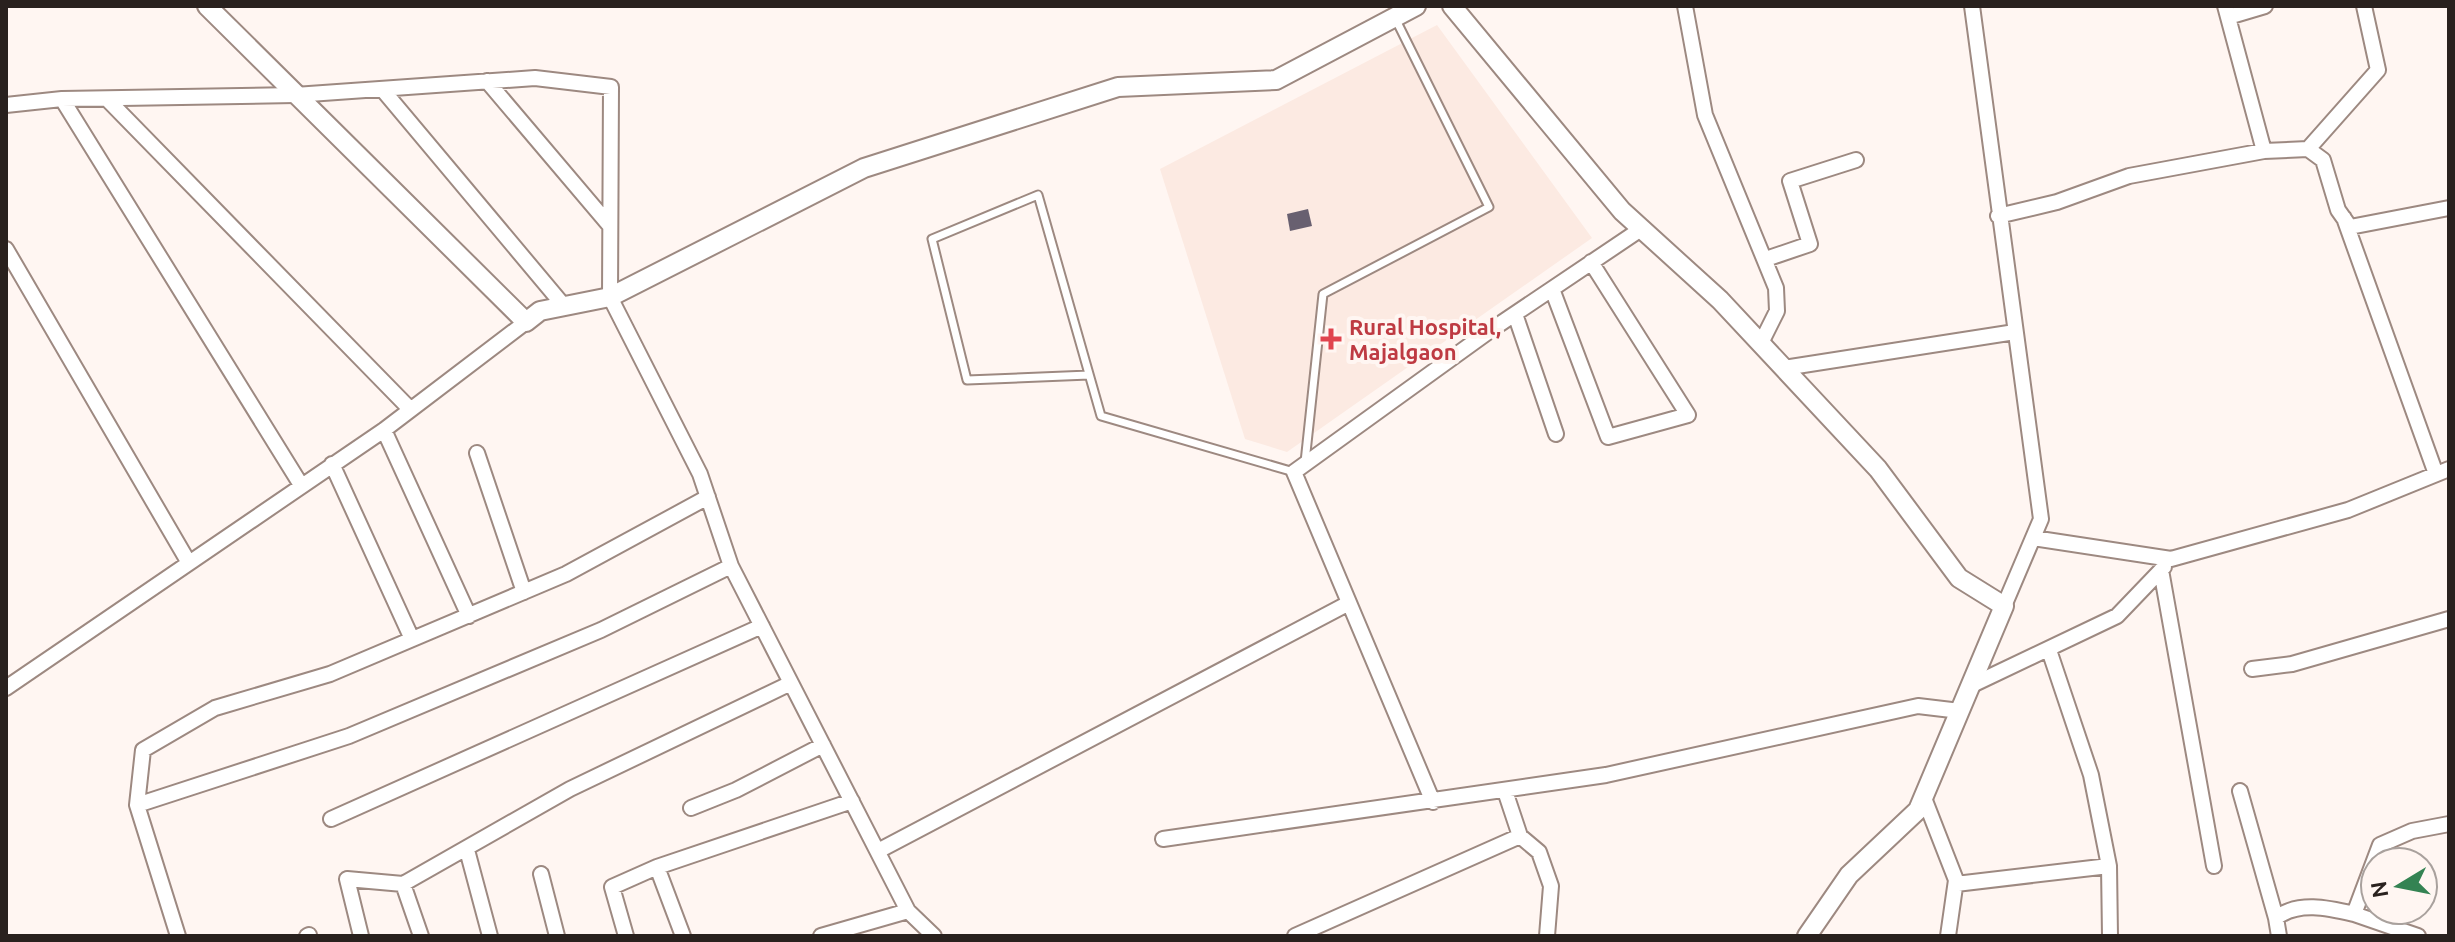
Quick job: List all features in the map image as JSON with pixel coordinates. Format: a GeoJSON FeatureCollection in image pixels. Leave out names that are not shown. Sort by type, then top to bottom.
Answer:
{"type":"FeatureCollection","features":[{"type":"Feature","properties":{"kind":"street"},"geometry":{"type":"LineString","coordinates":[[207,6],[526,322]]}},
{"type":"Feature","properties":{"kind":"street"},"geometry":{"type":"LineString","coordinates":[[6,688],[384,430],[540,311],[610,297],[864,168],[1118,87],[1276,80],[1416,6]]}},
{"type":"Feature","properties":{"kind":"street"},"geometry":{"type":"LineString","coordinates":[[1452,6],[1622,211],[1720,300],[1878,469],[1959,578],[2004,606]]}},
{"type":"Feature","properties":{"kind":"street"},"geometry":{"type":"LineString","coordinates":[[1685,6],[1705,115],[1745,219],[1766,259],[1776,288],[1777,311],[1761,343]]}},
{"type":"Feature","properties":{"kind":"street"},"geometry":{"type":"LineString","coordinates":[[1807,936],[1849,875],[1918,810],[2041,519],[1972,6]]}},
{"type":"Feature","properties":{"kind":"street"},"geometry":{"type":"LineString","coordinates":[[2264,151],[2226,12],[2265,6]]}},
{"type":"Feature","properties":{"kind":"street"},"geometry":{"type":"LineString","coordinates":[[2308,149],[2378,70],[2364,6]]}},
{"type":"Feature","properties":{"kind":"street"},"geometry":{"type":"LineString","coordinates":[[6,105],[62,99],[295,95],[535,78],[611,87],[610,297],[700,474],[731,566],[908,911],[934,936]]}},
{"type":"Feature","properties":{"kind":"street"},"geometry":{"type":"LineString","coordinates":[[487,81],[610,226]]}},
{"type":"Feature","properties":{"kind":"street"},"geometry":{"type":"LineString","coordinates":[[382,89],[564,306]]}},
{"type":"Feature","properties":{"kind":"street"},"geometry":{"type":"LineString","coordinates":[[62,99],[301,485]]}},
{"type":"Feature","properties":{"kind":"street"},"geometry":{"type":"LineString","coordinates":[[107,99],[410,409]]}},
{"type":"Feature","properties":{"kind":"street"},"geometry":{"type":"LineString","coordinates":[[1998,216],[2057,202],[2129,176],[2264,151],[2308,149],[2323,160],[2442,471],[2348,510],[2166,565],[2033,538]]}},
{"type":"Feature","properties":{"kind":"street"},"geometry":{"type":"LineString","coordinates":[[1766,259],[1810,244],[1790,181],[1856,160]]}},
{"type":"Feature","properties":{"kind":"street"},"geometry":{"type":"LineString","coordinates":[[2344,218],[2350,227],[2449,208]]}},
{"type":"Feature","properties":{"kind":"street"},"geometry":{"type":"LineString","coordinates":[[1433,802],[1349,603],[1299,468],[1515,314],[1641,229]]}},
{"type":"Feature","properties":{"kind":"street"},"geometry":{"type":"LineString","coordinates":[[6,249],[189,563]]}},
{"type":"Feature","properties":{"kind":"street"},"geometry":{"type":"LineString","coordinates":[[1552,289],[1608,437],[1688,415],[1591,262]]}},
{"type":"Feature","properties":{"kind":"street"},"geometry":{"type":"LineString","coordinates":[[1515,314],[1556,434]]}},
{"type":"Feature","properties":{"kind":"street"},"geometry":{"type":"LineString","coordinates":[[1784,368],[2015,332]]}},
{"type":"Feature","properties":{"kind":"street"},"geometry":{"type":"LineString","coordinates":[[384,430],[469,616]]}},
{"type":"Feature","properties":{"kind":"street"},"geometry":{"type":"LineString","coordinates":[[477,453],[524,592]]}},
{"type":"Feature","properties":{"kind":"street"},"geometry":{"type":"LineString","coordinates":[[332,464],[412,639]]}},
{"type":"Feature","properties":{"kind":"street"},"geometry":{"type":"LineString","coordinates":[[178,936],[137,805],[143,750],[215,708],[330,674],[566,574],[708,497]]}},
{"type":"Feature","properties":{"kind":"street"},"geometry":{"type":"LineString","coordinates":[[1970,686],[2117,616],[2166,565]]}},
{"type":"Feature","properties":{"kind":"street"},"geometry":{"type":"LineString","coordinates":[[2166,565],[2214,866]]}},
{"type":"Feature","properties":{"kind":"street"},"geometry":{"type":"LineString","coordinates":[[137,805],[349,736],[601,630],[731,566]]}},
{"type":"Feature","properties":{"kind":"street"},"geometry":{"type":"LineString","coordinates":[[878,851],[1349,603]]}},
{"type":"Feature","properties":{"kind":"street"},"geometry":{"type":"LineString","coordinates":[[2252,669],[2292,664],[2449,619]]}},
{"type":"Feature","properties":{"kind":"street"},"geometry":{"type":"LineString","coordinates":[[331,819],[762,626]]}},
{"type":"Feature","properties":{"kind":"street"},"geometry":{"type":"LineString","coordinates":[[2049,650],[2091,775],[2109,866],[2110,936]]}},
{"type":"Feature","properties":{"kind":"street"},"geometry":{"type":"LineString","coordinates":[[361,936],[347,879],[403,884],[570,789],[791,683]]}},
{"type":"Feature","properties":{"kind":"street"},"geometry":{"type":"LineString","coordinates":[[1163,839],[1606,775],[1918,706],[1960,711]]}},
{"type":"Feature","properties":{"kind":"street"},"geometry":{"type":"LineString","coordinates":[[691,808],[736,790],[823,745]]}},
{"type":"Feature","properties":{"kind":"street"},"geometry":{"type":"LineString","coordinates":[[1505,791],[1520,836],[1539,852],[1551,886],[1547,936]]}},
{"type":"Feature","properties":{"kind":"street"},"geometry":{"type":"LineString","coordinates":[[2240,791],[2279,936]]}},
{"type":"Feature","properties":{"kind":"street"},"geometry":{"type":"LineString","coordinates":[[1924,798],[1956,884],[1948,936]]}},
{"type":"Feature","properties":{"kind":"street"},"geometry":{"type":"LineString","coordinates":[[626,936],[612,887],[657,867],[852,801]]}},
{"type":"Feature","properties":{"kind":"street"},"geometry":{"type":"LineString","coordinates":[[2354,914],[2380,845],[2412,831],[2449,824]]}},
{"type":"Feature","properties":{"kind":"street"},"geometry":{"type":"LineString","coordinates":[[1295,936],[1520,836]]}},
{"type":"Feature","properties":{"kind":"street"},"geometry":{"type":"LineString","coordinates":[[467,850],[490,936]]}},
{"type":"Feature","properties":{"kind":"street"},"geometry":{"type":"LineString","coordinates":[[1956,884],[2109,866]]}},
{"type":"Feature","properties":{"kind":"street"},"geometry":{"type":"LineString","coordinates":[[657,867],[683,936]]}},
{"type":"Feature","properties":{"kind":"street"},"geometry":{"type":"LineString","coordinates":[[541,874],[557,936]]}},
{"type":"Feature","properties":{"kind":"street"},"geometry":{"type":"LineString","coordinates":[[403,884],[421,936]]}},
{"type":"Feature","properties":{"kind":"street"},"geometry":{"type":"LineString","coordinates":[[2276,918],[2289,909],[2326,908],[2354,914],[2418,936]]}},
{"type":"Feature","properties":{"kind":"street"},"geometry":{"type":"LineString","coordinates":[[821,936],[844,933],[908,911]]}},
{"type":"Feature","properties":{"kind":"lane"},"geometry":{"type":"LineString","coordinates":[[1089,375],[967,380],[932,239],[1038,195],[1101,416],[1299,468],[1323,294],[1489,207],[1394,16]]}},
{"type":"Feature","properties":{"kind":"shaded area","name":"Rural Hospital, Majalgaon"},"geometry":{"type":"Polygon","coordinates":[[[1437,25],[1592,238],[1287,452],[1245,439],[1160,169],[1437,25]]]}},
{"type":"Feature","properties":{"kind":"building"},"geometry":{"type":"Polygon","coordinates":[[[1308,209],[1312,226],[1290,231],[1287,214],[1308,209]]]}},
{"type":"Feature","properties":{"kind":"place","name":"Rural Hospital, Majalgaon"},"geometry":{"type":"Point","coordinates":[1331,339]}}]}
